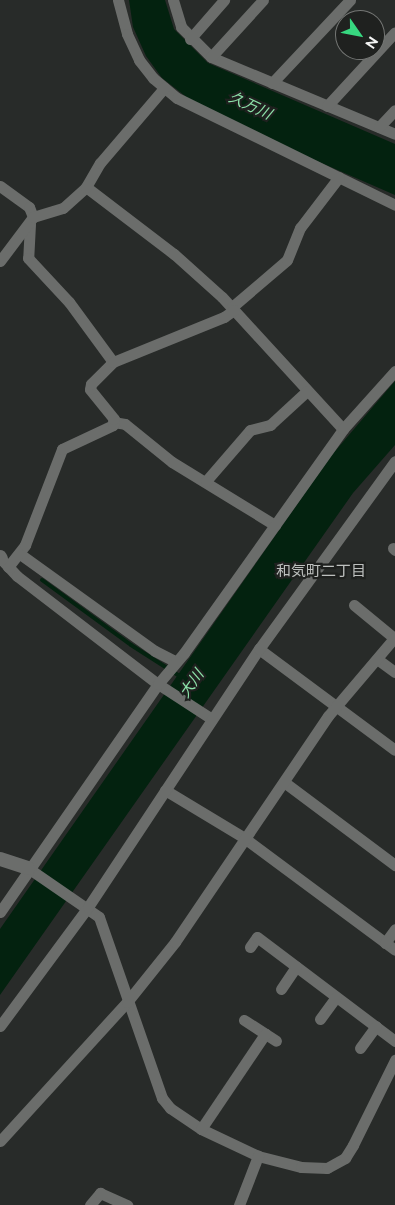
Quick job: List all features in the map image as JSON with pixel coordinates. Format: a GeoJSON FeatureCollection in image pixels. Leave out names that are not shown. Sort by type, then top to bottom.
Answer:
{"type":"FeatureCollection","features":[{"type":"Feature","properties":{"kind":"street"},"geometry":{"type":"LineString","coordinates":[[118,0],[132,44],[147,70],[164,88],[202,113],[395,205]]}},
{"type":"Feature","properties":{"kind":"street"},"geometry":{"type":"LineString","coordinates":[[173,0],[181,28],[190,40],[211,56],[395,134]]}},
{"type":"Feature","properties":{"kind":"street"},"geometry":{"type":"LineString","coordinates":[[190,40],[224,0]]}},
{"type":"Feature","properties":{"kind":"street"},"geometry":{"type":"LineString","coordinates":[[211,56],[263,0]]}},
{"type":"Feature","properties":{"kind":"street"},"geometry":{"type":"LineString","coordinates":[[272,83],[350,0]]}},
{"type":"Feature","properties":{"kind":"street"},"geometry":{"type":"LineString","coordinates":[[327,106],[395,32]]}},
{"type":"Feature","properties":{"kind":"street"},"geometry":{"type":"LineString","coordinates":[[3,257],[32,220],[63,208],[86,187],[100,163],[164,88]]}},
{"type":"Feature","properties":{"kind":"street"},"geometry":{"type":"LineString","coordinates":[[379,127],[395,110]]}},
{"type":"Feature","properties":{"kind":"street"},"geometry":{"type":"LineString","coordinates":[[275,525],[206,481],[172,462],[125,424],[113,422],[90,389],[90,384],[113,362],[224,317],[287,260],[300,228],[339,177]]}},
{"type":"Feature","properties":{"kind":"street"},"geometry":{"type":"LineString","coordinates":[[0,186],[29,207],[32,220],[28,258]]}},
{"type":"Feature","properties":{"kind":"street"},"geometry":{"type":"LineString","coordinates":[[86,187],[174,254],[233,308],[343,429]]}},
{"type":"Feature","properties":{"kind":"street"},"geometry":{"type":"LineString","coordinates":[[3,257],[28,258],[69,302],[113,362]]}},
{"type":"Feature","properties":{"kind":"street"},"geometry":{"type":"LineString","coordinates":[[0,912],[161,682],[173,662],[184,653],[343,429],[395,371]]}},
{"type":"Feature","properties":{"kind":"street"},"geometry":{"type":"LineString","coordinates":[[206,481],[250,430],[270,425],[307,391]]}},
{"type":"Feature","properties":{"kind":"street"},"geometry":{"type":"LineString","coordinates":[[3,561],[20,554],[62,449],[113,425],[113,422]]}},
{"type":"Feature","properties":{"kind":"street"},"geometry":{"type":"LineString","coordinates":[[0,1026],[165,790],[210,718],[395,461]]}},
{"type":"Feature","properties":{"kind":"street"},"geometry":{"type":"LineString","coordinates":[[20,554],[173,662]]}},
{"type":"Feature","properties":{"kind":"street"},"geometry":{"type":"LineString","coordinates":[[3,561],[210,718]]}},
{"type":"Feature","properties":{"kind":"street"},"geometry":{"type":"LineString","coordinates":[[0,1141],[127,1002],[175,942],[243,837],[337,708],[395,637],[354,605]]}},
{"type":"Feature","properties":{"kind":"street"},"geometry":{"type":"LineString","coordinates":[[259,649],[395,750]]}},
{"type":"Feature","properties":{"kind":"street"},"geometry":{"type":"LineString","coordinates":[[377,659],[395,672]]}},
{"type":"Feature","properties":{"kind":"street"},"geometry":{"type":"LineString","coordinates":[[284,782],[395,865]]}},
{"type":"Feature","properties":{"kind":"street"},"geometry":{"type":"LineString","coordinates":[[165,790],[243,837],[395,950]]}},
{"type":"Feature","properties":{"kind":"street"},"geometry":{"type":"LineString","coordinates":[[0,859],[30,870],[99,917],[106,930],[127,1002],[162,1098],[170,1108],[201,1129],[258,1156],[300,1167],[327,1168],[337,1164],[353,1145],[395,1060]]}},
{"type":"Feature","properties":{"kind":"street"},"geometry":{"type":"LineString","coordinates":[[385,943],[395,929]]}},
{"type":"Feature","properties":{"kind":"street"},"geometry":{"type":"LineString","coordinates":[[250,947],[257,937],[395,1041]]}},
{"type":"Feature","properties":{"kind":"street"},"geometry":{"type":"LineString","coordinates":[[281,989],[296,967]]}},
{"type":"Feature","properties":{"kind":"street"},"geometry":{"type":"LineString","coordinates":[[320,1019],[336,996]]}},
{"type":"Feature","properties":{"kind":"street"},"geometry":{"type":"LineString","coordinates":[[244,1020],[276,1042]]}},
{"type":"Feature","properties":{"kind":"street"},"geometry":{"type":"LineString","coordinates":[[360,1048],[376,1026]]}},
{"type":"Feature","properties":{"kind":"street"},"geometry":{"type":"LineString","coordinates":[[201,1129],[265,1034]]}},
{"type":"Feature","properties":{"kind":"street"},"geometry":{"type":"LineString","coordinates":[[239,1205],[258,1156]]}},
{"type":"Feature","properties":{"kind":"street"},"geometry":{"type":"LineString","coordinates":[[90,1205],[100,1193],[127,1205]]}},
{"type":"Feature","properties":{"kind":"water","name":"久万川"},"geometry":{"type":"Polygon","coordinates":[[[129,0],[165,0],[174,29],[208,63],[395,144],[395,195],[287,148],[189,99],[162,78],[146,56],[133,27],[129,0]]]}},
{"type":"Feature","properties":{"kind":"water","name":"大川"},"geometry":{"type":"Polygon","coordinates":[[[395,381],[395,445],[353,493],[0,995],[0,929],[331,456],[395,381]]]}},
{"type":"Feature","properties":{"kind":"waterway","name":"大川"},"geometry":{"type":"LineString","coordinates":[[42,580],[131,645],[181,677]]}},
{"type":"Feature","properties":{"kind":"district","name":"和気町二丁目"},"geometry":{"type":"Point","coordinates":[321,572]}}]}
